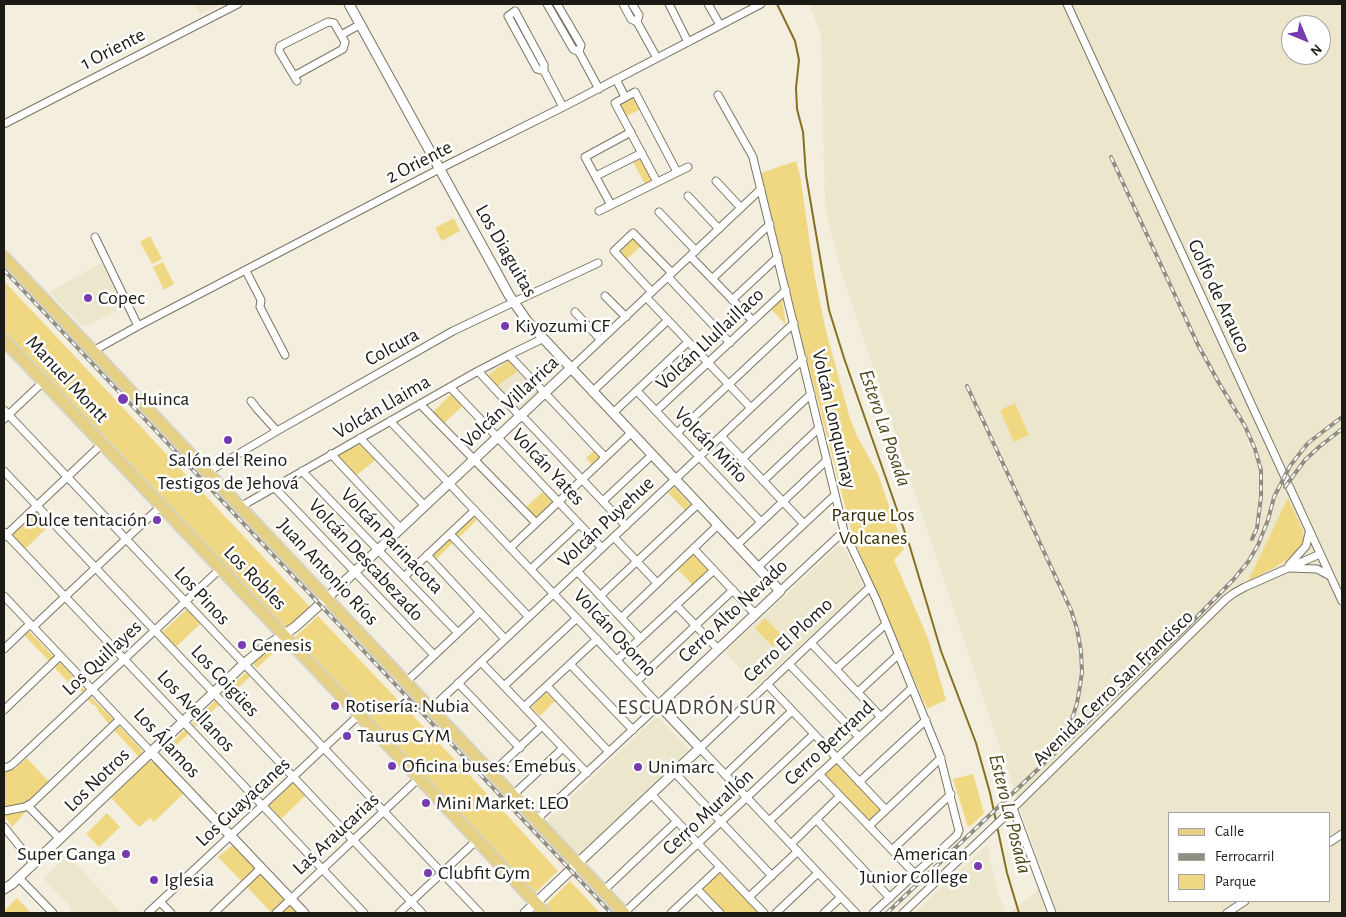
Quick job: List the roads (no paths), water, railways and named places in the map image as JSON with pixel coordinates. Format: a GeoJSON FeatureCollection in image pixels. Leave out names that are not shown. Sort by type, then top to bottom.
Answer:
{"type":"FeatureCollection","features":[{"type":"Feature","properties":{"kind":"main road","name":"Juan Antonio Ríos"},"geometry":{"type":"LineString","coordinates":[[4,257],[624,913]]}},
{"type":"Feature","properties":{"kind":"main road","name":"Manuel Montt"},"geometry":{"type":"LineString","coordinates":[[4,340],[102,444]]}},
{"type":"Feature","properties":{"kind":"main road","name":"Los Robles"},"geometry":{"type":"LineString","coordinates":[[102,444],[545,913]]}},
{"type":"Feature","properties":{"kind":"street","name":"1 Oriente"},"geometry":{"type":"LineString","coordinates":[[4,124],[238,4]]}},
{"type":"Feature","properties":{"kind":"street","name":"Los Diaguitas"},"geometry":{"type":"LineString","coordinates":[[349,4],[526,321],[780,590]]}},
{"type":"Feature","properties":{"kind":"street"},"geometry":{"type":"LineString","coordinates":[[546,4],[573,49],[579,52],[599,89]]}},
{"type":"Feature","properties":{"kind":"street"},"geometry":{"type":"LineString","coordinates":[[557,4],[580,45],[579,52]]}},
{"type":"Feature","properties":{"kind":"street"},"geometry":{"type":"LineString","coordinates":[[622,4],[631,20],[637,22],[656,58]]}},
{"type":"Feature","properties":{"kind":"street"},"geometry":{"type":"LineString","coordinates":[[632,4],[639,16],[637,22]]}},
{"type":"Feature","properties":{"kind":"street"},"geometry":{"type":"LineString","coordinates":[[669,4],[688,42]]}},
{"type":"Feature","properties":{"kind":"street"},"geometry":{"type":"LineString","coordinates":[[708,4],[720,25]]}},
{"type":"Feature","properties":{"kind":"street","name":"2 Oriente"},"geometry":{"type":"LineString","coordinates":[[93,351],[440,169],[599,89],[761,4]]}},
{"type":"Feature","properties":{"kind":"street","name":"Golfo de Arauco"},"geometry":{"type":"LineString","coordinates":[[1067,4],[1342,601]]}},
{"type":"Feature","properties":{"kind":"street"},"geometry":{"type":"LineString","coordinates":[[544,71],[537,69],[508,16],[515,12],[544,65],[544,71],[563,107]]}},
{"type":"Feature","properties":{"kind":"street"},"geometry":{"type":"LineString","coordinates":[[328,22],[334,23],[341,35],[345,42],[344,49],[295,78],[279,51],[281,45],[328,22]]}},
{"type":"Feature","properties":{"kind":"street"},"geometry":{"type":"LineString","coordinates":[[341,35],[361,24]]}},
{"type":"Feature","properties":{"kind":"street"},"geometry":{"type":"LineString","coordinates":[[616,79],[625,97]]}},
{"type":"Feature","properties":{"kind":"street"},"geometry":{"type":"LineString","coordinates":[[657,182],[615,103],[635,92],[677,172]]}},
{"type":"Feature","properties":{"kind":"street","name":"Volcán Lonquimay"},"geometry":{"type":"LineString","coordinates":[[718,95],[753,157],[844,531],[870,587],[926,720],[941,758],[951,794],[958,833],[955,838],[915,874]]}},
{"type":"Feature","properties":{"kind":"street"},"geometry":{"type":"LineString","coordinates":[[611,205],[585,157],[631,132]]}},
{"type":"Feature","properties":{"kind":"street"},"geometry":{"type":"LineString","coordinates":[[596,176],[642,153]]}},
{"type":"Feature","properties":{"kind":"street"},"geometry":{"type":"LineString","coordinates":[[599,211],[688,167]]}},
{"type":"Feature","properties":{"kind":"street"},"geometry":{"type":"LineString","coordinates":[[716,181],[741,208]]}},
{"type":"Feature","properties":{"kind":"street","name":"Volcán Villarrica"},"geometry":{"type":"LineString","coordinates":[[305,618],[761,189]]}},
{"type":"Feature","properties":{"kind":"street"},"geometry":{"type":"LineString","coordinates":[[688,196],[719,228]]}},
{"type":"Feature","properties":{"kind":"street"},"geometry":{"type":"LineString","coordinates":[[659,212],[712,278],[753,321]]}},
{"type":"Feature","properties":{"kind":"street"},"geometry":{"type":"LineString","coordinates":[[712,278],[770,224]]}},
{"type":"Feature","properties":{"kind":"street"},"geometry":{"type":"LineString","coordinates":[[652,292],[614,251],[633,233],[730,343]]}},
{"type":"Feature","properties":{"kind":"street"},"geometry":{"type":"LineString","coordinates":[[95,237],[138,326]]}},
{"type":"Feature","properties":{"kind":"street"},"geometry":{"type":"LineString","coordinates":[[732,300],[778,258]]}},
{"type":"Feature","properties":{"kind":"street","name":"Colcura"},"geometry":{"type":"LineString","coordinates":[[208,472],[446,335],[598,262]]}},
{"type":"Feature","properties":{"kind":"street"},"geometry":{"type":"LineString","coordinates":[[246,270],[261,300],[260,307],[285,356]]}},
{"type":"Feature","properties":{"kind":"street","name":"Volcán Llullaillaco"},"geometry":{"type":"LineString","coordinates":[[656,411],[786,290]]}},
{"type":"Feature","properties":{"kind":"street"},"geometry":{"type":"LineString","coordinates":[[606,296],[626,317]]}},
{"type":"Feature","properties":{"kind":"street"},"geometry":{"type":"LineString","coordinates":[[646,297],[751,408]]}},
{"type":"Feature","properties":{"kind":"street"},"geometry":{"type":"LineString","coordinates":[[575,312],[602,340]]}},
{"type":"Feature","properties":{"kind":"street"},"geometry":{"type":"LineString","coordinates":[[592,392],[668,320]]}},
{"type":"Feature","properties":{"kind":"street"},"geometry":{"type":"LineString","coordinates":[[677,433],[794,323]]}},
{"type":"Feature","properties":{"kind":"street","name":"Volcán Llaima"},"geometry":{"type":"LineString","coordinates":[[240,507],[450,387],[542,339]]}},
{"type":"Feature","properties":{"kind":"street"},"geometry":{"type":"LineString","coordinates":[[613,413],[688,342]]}},
{"type":"Feature","properties":{"kind":"street"},"geometry":{"type":"LineString","coordinates":[[509,355],[605,458]]}},
{"type":"Feature","properties":{"kind":"street","name":"Volcán Puyehue"},"geometry":{"type":"LineString","coordinates":[[431,709],[802,359]]}},
{"type":"Feature","properties":{"kind":"street"},"geometry":{"type":"LineString","coordinates":[[478,372],[626,526]]}},
{"type":"Feature","properties":{"kind":"street"},"geometry":{"type":"LineString","coordinates":[[5,414],[43,382]]}},
{"type":"Feature","properties":{"kind":"street","name":"Volcán Yates"},"geometry":{"type":"LineString","coordinates":[[450,387],[602,548]]}},
{"type":"Feature","properties":{"kind":"street","name":"Volcán Miño"},"geometry":{"type":"LineString","coordinates":[[637,391],[761,522]]}},
{"type":"Feature","properties":{"kind":"street"},"geometry":{"type":"LineString","coordinates":[[742,459],[811,394]]}},
{"type":"Feature","properties":{"kind":"street"},"geometry":{"type":"LineString","coordinates":[[251,401],[277,431]]}},
{"type":"Feature","properties":{"kind":"street"},"geometry":{"type":"LineString","coordinates":[[420,404],[536,523]]}},
{"type":"Feature","properties":{"kind":"street","name":"Los Pinos"},"geometry":{"type":"LineString","coordinates":[[5,414],[68,477],[480,913]]}},
{"type":"Feature","properties":{"kind":"street","name":"Volcán Osorno"},"geometry":{"type":"LineString","coordinates":[[390,421],[856,913]]}},
{"type":"Feature","properties":{"kind":"street"},"geometry":{"type":"LineString","coordinates":[[763,481],[819,428]]}},
{"type":"Feature","properties":{"kind":"street"},"geometry":{"type":"LineString","coordinates":[[510,548],[631,433]]}},
{"type":"Feature","properties":{"kind":"street"},"geometry":{"type":"LineString","coordinates":[[721,436],[804,524]]}},
{"type":"Feature","properties":{"kind":"street"},"geometry":{"type":"LineString","coordinates":[[360,438],[425,506]]}},
{"type":"Feature","properties":{"kind":"street"},"geometry":{"type":"LineString","coordinates":[[5,535],[102,444]]}},
{"type":"Feature","properties":{"kind":"street"},"geometry":{"type":"LineString","coordinates":[[331,454],[401,529]]}},
{"type":"Feature","properties":{"kind":"street"},"geometry":{"type":"LineString","coordinates":[[603,501],[652,455]]}},
{"type":"Feature","properties":{"kind":"street"},"geometry":{"type":"LineString","coordinates":[[737,545],[827,460]]}},
{"type":"Feature","properties":{"kind":"street","name":"Volcán Parinacota"},"geometry":{"type":"LineString","coordinates":[[302,471],[458,633]]}},
{"type":"Feature","properties":{"kind":"street","name":"Los Coigües"},"geometry":{"type":"LineString","coordinates":[[4,472],[422,913]]}},
{"type":"Feature","properties":{"kind":"street","name":"Volcán Descabezado"},"geometry":{"type":"LineString","coordinates":[[274,487],[434,655]]}},
{"type":"Feature","properties":{"kind":"street"},"geometry":{"type":"LineString","coordinates":[[758,567],[835,495]]}},
{"type":"Feature","properties":{"kind":"street"},"geometry":{"type":"LineString","coordinates":[[600,596],[698,504]]}},
{"type":"Feature","properties":{"kind":"street"},"geometry":{"type":"LineString","coordinates":[[4,649],[65,597],[161,506]]}},
{"type":"Feature","properties":{"kind":"street"},"geometry":{"type":"LineString","coordinates":[[404,577],[475,510]]}},
{"type":"Feature","properties":{"kind":"street"},"geometry":{"type":"LineString","coordinates":[[531,569],[579,524]]}},
{"type":"Feature","properties":{"kind":"street"},"geometry":{"type":"LineString","coordinates":[[621,618],[718,525]]}},
{"type":"Feature","properties":{"kind":"street","name":"Cerro Alto Nevado"},"geometry":{"type":"LineString","coordinates":[[536,820],[844,531]]}},
{"type":"Feature","properties":{"kind":"street"},"geometry":{"type":"LineString","coordinates":[[1288,568],[1304,550],[1310,531]]}},
{"type":"Feature","properties":{"kind":"street"},"geometry":{"type":"LineString","coordinates":[[450,534],[529,617]]}},
{"type":"Feature","properties":{"kind":"street","name":"Los Avellanos"},"geometry":{"type":"LineString","coordinates":[[5,535],[364,913]]}},
{"type":"Feature","properties":{"kind":"street"},"geometry":{"type":"LineString","coordinates":[[614,537],[657,583]]}},
{"type":"Feature","properties":{"kind":"street"},"geometry":{"type":"LineString","coordinates":[[694,548],[756,614]]}},
{"type":"Feature","properties":{"kind":"street","name":"Avenida Cerro San Francisco"},"geometry":{"type":"LineString","coordinates":[[904,913],[1226,599],[1245,587],[1320,554]]}},
{"type":"Feature","properties":{"kind":"street"},"geometry":{"type":"LineString","coordinates":[[427,555],[505,639]]}},
{"type":"Feature","properties":{"kind":"street"},"geometry":{"type":"LineString","coordinates":[[1288,568],[1317,569],[1331,576]]}},
{"type":"Feature","properties":{"kind":"street","name":"Los Quillayes"},"geometry":{"type":"LineString","coordinates":[[4,768],[14,763],[220,569]]}},
{"type":"Feature","properties":{"kind":"street"},"geometry":{"type":"LineString","coordinates":[[617,660],[714,570]]}},
{"type":"Feature","properties":{"kind":"street"},"geometry":{"type":"LineString","coordinates":[[577,571],[640,638]]}},
{"type":"Feature","properties":{"kind":"street","name":"Cerro El Plomo"},"geometry":{"type":"LineString","coordinates":[[525,913],[870,587]]}},
{"type":"Feature","properties":{"kind":"street"},"geometry":{"type":"LineString","coordinates":[[637,682],[733,590]]}},
{"type":"Feature","properties":{"kind":"street","name":"Los Álamos"},"geometry":{"type":"LineString","coordinates":[[4,596],[304,913]]}},
{"type":"Feature","properties":{"kind":"street"},"geometry":{"type":"LineString","coordinates":[[676,605],[718,649]]}},
{"type":"Feature","properties":{"kind":"street"},"geometry":{"type":"LineString","coordinates":[[406,682],[480,612]]}},
{"type":"Feature","properties":{"kind":"street","name":"Los Notros"},"geometry":{"type":"LineString","coordinates":[[4,889],[10,886],[34,864],[244,664],[305,618]]}},
{"type":"Feature","properties":{"kind":"street"},"geometry":{"type":"LineString","coordinates":[[504,686],[576,618]]}},
{"type":"Feature","properties":{"kind":"street"},"geometry":{"type":"LineString","coordinates":[[836,670],[886,624]]}},
{"type":"Feature","properties":{"kind":"street"},"geometry":{"type":"LineString","coordinates":[[524,708],[596,639]]}},
{"type":"Feature","properties":{"kind":"street"},"geometry":{"type":"LineString","coordinates":[[811,642],[880,717]]}},
{"type":"Feature","properties":{"kind":"street"},"geometry":{"type":"LineString","coordinates":[[858,692],[898,654]]}},
{"type":"Feature","properties":{"kind":"street"},"geometry":{"type":"LineString","coordinates":[[4,710],[60,656]]}},
{"type":"Feature","properties":{"kind":"street"},"geometry":{"type":"LineString","coordinates":[[481,662],[587,773]]}},
{"type":"Feature","properties":{"kind":"street"},"geometry":{"type":"LineString","coordinates":[[570,664],[633,730]]}},
{"type":"Feature","properties":{"kind":"street"},"geometry":{"type":"LineString","coordinates":[[789,664],[859,738]]}},
{"type":"Feature","properties":{"kind":"street"},"geometry":{"type":"LineString","coordinates":[[458,683],[520,748]]}},
{"type":"Feature","properties":{"kind":"street"},"geometry":{"type":"LineString","coordinates":[[767,684],[886,810]]}},
{"type":"Feature","properties":{"kind":"street"},"geometry":{"type":"LineString","coordinates":[[546,686],[609,752]]}},
{"type":"Feature","properties":{"kind":"street","name":"Cerro Bertrand"},"geometry":{"type":"LineString","coordinates":[[769,821],[912,688]]}},
{"type":"Feature","properties":{"kind":"street"},"geometry":{"type":"LineString","coordinates":[[725,775],[792,711]]}},
{"type":"Feature","properties":{"kind":"street","name":"Los Guayacanes"},"geometry":{"type":"LineString","coordinates":[[148,913],[359,715]]}},
{"type":"Feature","properties":{"kind":"street"},"geometry":{"type":"LineString","coordinates":[[4,812],[28,806],[120,719]]}},
{"type":"Feature","properties":{"kind":"street"},"geometry":{"type":"LineString","coordinates":[[859,782],[926,720]]}},
{"type":"Feature","properties":{"kind":"street"},"geometry":{"type":"LineString","coordinates":[[492,773],[542,726]]}},
{"type":"Feature","properties":{"kind":"street","name":"Cerro Murallón"},"geometry":{"type":"LineString","coordinates":[[624,913],[814,734]]}},
{"type":"Feature","properties":{"kind":"street"},"geometry":{"type":"LineString","coordinates":[[513,795],[563,748]]}},
{"type":"Feature","properties":{"kind":"street"},"geometry":{"type":"LineString","coordinates":[[869,826],[941,758]]}},
{"type":"Feature","properties":{"kind":"street"},"geometry":{"type":"LineString","coordinates":[[674,772],[772,876]]}},
{"type":"Feature","properties":{"kind":"street"},"geometry":{"type":"LineString","coordinates":[[820,774],[915,874],[873,913]]}},
{"type":"Feature","properties":{"kind":"street","name":"Las Araucarias"},"geometry":{"type":"LineString","coordinates":[[276,913],[419,778]]}},
{"type":"Feature","properties":{"kind":"street"},"geometry":{"type":"LineString","coordinates":[[651,794],[764,913]]}},
{"type":"Feature","properties":{"kind":"street"},"geometry":{"type":"LineString","coordinates":[[892,850],[951,794]]}},
{"type":"Feature","properties":{"kind":"street"},"geometry":{"type":"LineString","coordinates":[[791,844],[840,796]]}},
{"type":"Feature","properties":{"kind":"street"},"geometry":{"type":"LineString","coordinates":[[28,806],[60,839]]}},
{"type":"Feature","properties":{"kind":"street"},"geometry":{"type":"LineString","coordinates":[[1013,808],[1052,913]]}},
{"type":"Feature","properties":{"kind":"street"},"geometry":{"type":"LineString","coordinates":[[816,819],[890,898]]}},
{"type":"Feature","properties":{"kind":"street"},"geometry":{"type":"LineString","coordinates":[[603,891],[677,821]]}},
{"type":"Feature","properties":{"kind":"street"},"geometry":{"type":"LineString","coordinates":[[4,827],[6,836],[34,864]]}},
{"type":"Feature","properties":{"kind":"street"},"geometry":{"type":"LineString","coordinates":[[1331,841],[1342,834]]}},
{"type":"Feature","properties":{"kind":"street"},"geometry":{"type":"LineString","coordinates":[[399,913],[477,840]]}},
{"type":"Feature","properties":{"kind":"street"},"geometry":{"type":"LineString","coordinates":[[749,897],[798,851]]}},
{"type":"Feature","properties":{"kind":"street"},"geometry":{"type":"LineString","coordinates":[[673,913],[720,867]]}},
{"type":"Feature","properties":{"kind":"street"},"geometry":{"type":"LineString","coordinates":[[214,913],[261,868]]}},
{"type":"Feature","properties":{"kind":"street"},"geometry":{"type":"LineString","coordinates":[[776,913],[818,873]]}},
{"type":"Feature","properties":{"kind":"street"},"geometry":{"type":"LineString","coordinates":[[19,878],[53,913]]}},
{"type":"Feature","properties":{"kind":"street"},"geometry":{"type":"LineString","coordinates":[[697,889],[720,913]]}},
{"type":"Feature","properties":{"kind":"street"},"geometry":{"type":"LineString","coordinates":[[824,913],[841,897]]}},
{"type":"Feature","properties":{"kind":"street"},"geometry":{"type":"LineString","coordinates":[[160,902],[171,913]]}},
{"type":"Feature","properties":{"kind":"street"},"geometry":{"type":"LineString","coordinates":[[1227,913],[1244,902]]}},
{"type":"Feature","properties":{"kind":"waterway","name":"Estero La Posada"},"geometry":{"type":"LineString","coordinates":[[777,4],[795,41],[799,60],[796,88],[797,109],[803,132],[806,175],[829,310],[910,547],[941,651],[976,743],[996,821]]}},
{"type":"Feature","properties":{"kind":"waterway","name":"Estero La Posada"},"geometry":{"type":"LineString","coordinates":[[997,826],[1007,873],[1019,913]]}},
{"type":"Feature","properties":{"kind":"railway"},"geometry":{"type":"LineString","coordinates":[[1111,157],[1198,345],[1245,426],[1255,449],[1261,470],[1261,497],[1257,528],[1252,539]]}},
{"type":"Feature","properties":{"kind":"railway"},"geometry":{"type":"LineString","coordinates":[[4,270],[611,913]]}},
{"type":"Feature","properties":{"kind":"railway"},"geometry":{"type":"LineString","coordinates":[[967,386],[1071,610],[1077,629],[1081,651],[1082,672],[1080,686],[1072,719],[1057,746]]}},
{"type":"Feature","properties":{"kind":"railway"},"geometry":{"type":"LineString","coordinates":[[887,913],[1184,630],[1233,580],[1248,562],[1258,545],[1268,520],[1274,497],[1290,466],[1308,443],[1342,417]]}},
{"type":"Feature","properties":{"kind":"railway"},"geometry":{"type":"LineString","coordinates":[[1285,487],[1305,460],[1342,429]]}},
{"type":"Feature","properties":{"kind":"place","name":"Copec"},"geometry":{"type":"Point","coordinates":[88,298]}},
{"type":"Feature","properties":{"kind":"place","name":"Kiyozumi CF"},"geometry":{"type":"Point","coordinates":[505,326]}},
{"type":"Feature","properties":{"kind":"place","name":"Huinca"},"geometry":{"type":"Point","coordinates":[123,399]}},
{"type":"Feature","properties":{"kind":"place","name":"Salón del Reino Testigos de Jehová"},"geometry":{"type":"Point","coordinates":[228,440]}},
{"type":"Feature","properties":{"kind":"place","name":"Dulce tentación"},"geometry":{"type":"Point","coordinates":[157,520]}},
{"type":"Feature","properties":{"kind":"place","name":"Genesis"},"geometry":{"type":"Point","coordinates":[242,645]}},
{"type":"Feature","properties":{"kind":"place","name":"Rotisería: Nubia"},"geometry":{"type":"Point","coordinates":[335,706]}},
{"type":"Feature","properties":{"kind":"place","name":"Taurus GYM"},"geometry":{"type":"Point","coordinates":[347,736]}},
{"type":"Feature","properties":{"kind":"place","name":"Oficina buses: Emebus"},"geometry":{"type":"Point","coordinates":[392,766]}},
{"type":"Feature","properties":{"kind":"place","name":"Unimarc"},"geometry":{"type":"Point","coordinates":[638,767]}},
{"type":"Feature","properties":{"kind":"place","name":"Mini Market: LEO"},"geometry":{"type":"Point","coordinates":[426,803]}},
{"type":"Feature","properties":{"kind":"place","name":"Super Ganga"},"geometry":{"type":"Point","coordinates":[126,854]}},
{"type":"Feature","properties":{"kind":"place","name":"American Junior College"},"geometry":{"type":"Point","coordinates":[978,866]}},
{"type":"Feature","properties":{"kind":"place","name":"Clubfit Gym"},"geometry":{"type":"Point","coordinates":[428,873]}},
{"type":"Feature","properties":{"kind":"place","name":"Iglesia"},"geometry":{"type":"Point","coordinates":[154,880]}},
{"type":"Feature","properties":{"kind":"district","name":"ESCUADRÓN SUR"},"geometry":{"type":"Point","coordinates":[697,708]}},
{"type":"Feature","properties":{"kind":"park label","name":"Parque Los Volcanes"},"geometry":{"type":"Point","coordinates":[873,526]}}]}
